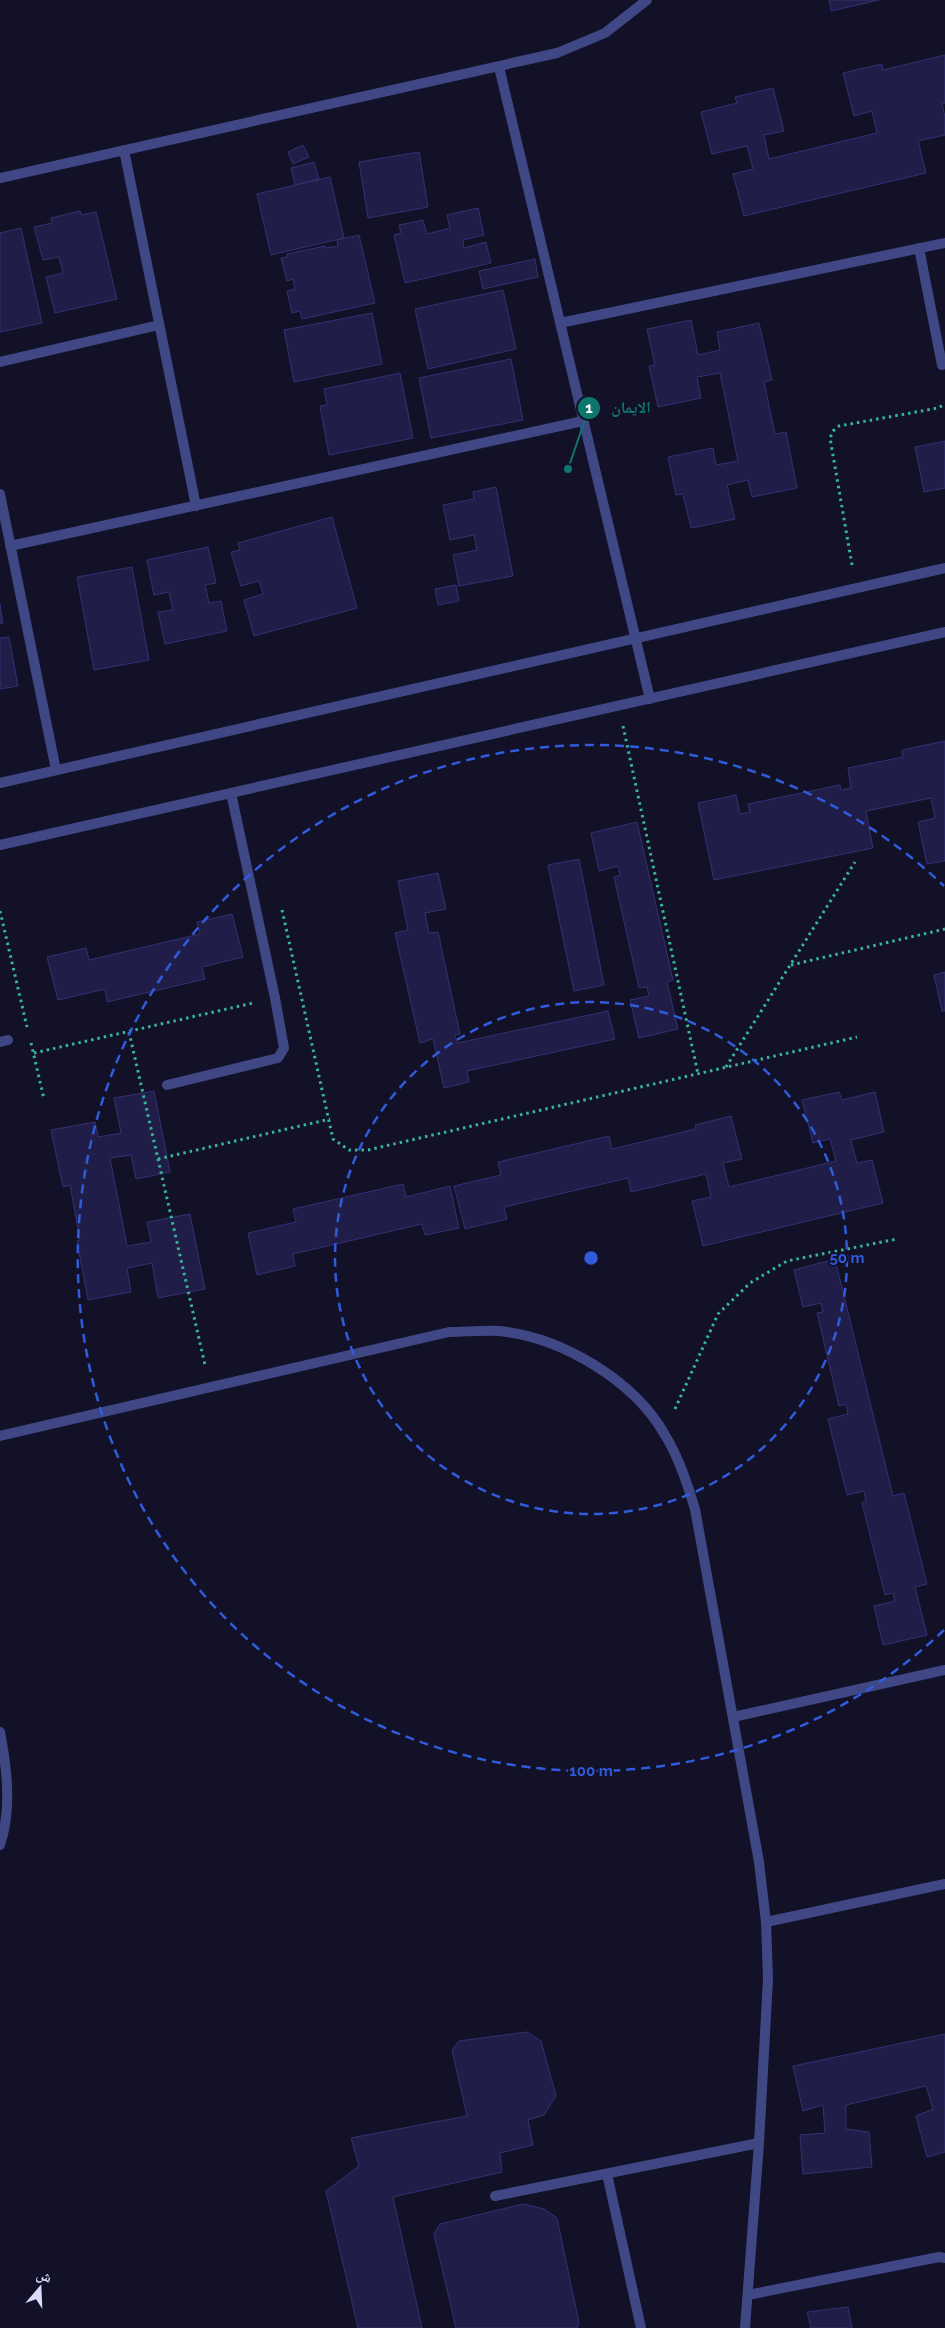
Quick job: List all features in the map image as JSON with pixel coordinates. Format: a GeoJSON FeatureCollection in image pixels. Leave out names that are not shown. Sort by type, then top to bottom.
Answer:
{"type":"FeatureCollection","features":[{"type":"Feature","properties":{"kind":"street"},"geometry":{"type":"LineString","coordinates":[[0,178],[557,53],[605,33],[647,0]]}},
{"type":"Feature","properties":{"kind":"street"},"geometry":{"type":"LineString","coordinates":[[499,67],[650,699]]}},
{"type":"Feature","properties":{"kind":"street"},"geometry":{"type":"LineString","coordinates":[[124,150],[196,506]]}},
{"type":"Feature","properties":{"kind":"street"},"geometry":{"type":"LineString","coordinates":[[560,323],[945,243]]}},
{"type":"Feature","properties":{"kind":"street"},"geometry":{"type":"LineString","coordinates":[[918,248],[942,365]]}},
{"type":"Feature","properties":{"kind":"street"},"geometry":{"type":"LineString","coordinates":[[0,362],[159,325]]}},
{"type":"Feature","properties":{"kind":"street"},"geometry":{"type":"LineString","coordinates":[[10,546],[583,421]]}},
{"type":"Feature","properties":{"kind":"street"},"geometry":{"type":"LineString","coordinates":[[0,494],[56,770]]}},
{"type":"Feature","properties":{"kind":"street"},"geometry":{"type":"LineString","coordinates":[[0,782],[945,568]]}},
{"type":"Feature","properties":{"kind":"street"},"geometry":{"type":"LineString","coordinates":[[0,845],[945,632]]}},
{"type":"Feature","properties":{"kind":"street"},"geometry":{"type":"LineString","coordinates":[[167,1085],[278,1058],[284,1048],[231,794]]}},
{"type":"Feature","properties":{"kind":"street"},"geometry":{"type":"LineString","coordinates":[[0,1436],[449,1332],[499,1332],[548,1342],[594,1363],[633,1394],[664,1433],[683,1469],[695,1509],[759,1862],[766,1922],[768,1979],[759,2143],[745,2328]]}},
{"type":"Feature","properties":{"kind":"street"},"geometry":{"type":"LineString","coordinates":[[732,1717],[945,1670]]}},
{"type":"Feature","properties":{"kind":"street"},"geometry":{"type":"LineString","coordinates":[[0,1732],[5,1757],[7,1799],[0,1845]]}},
{"type":"Feature","properties":{"kind":"street"},"geometry":{"type":"LineString","coordinates":[[766,1922],[945,1884]]}},
{"type":"Feature","properties":{"kind":"street"},"geometry":{"type":"LineString","coordinates":[[495,2196],[759,2143]]}},
{"type":"Feature","properties":{"kind":"street"},"geometry":{"type":"LineString","coordinates":[[607,2174],[640,2328]]}},
{"type":"Feature","properties":{"kind":"street"},"geometry":{"type":"LineString","coordinates":[[748,2295],[939,2257],[945,2258]]}},
{"type":"Feature","properties":{"kind":"path"},"geometry":{"type":"LineString","coordinates":[[856,588],[830,438],[833,431],[839,426],[938,408],[945,404]]}},
{"type":"Feature","properties":{"kind":"path"},"geometry":{"type":"LineString","coordinates":[[619,706],[698,1074]]}},
{"type":"Feature","properties":{"kind":"path"},"geometry":{"type":"LineString","coordinates":[[725,1068],[855,862]]}},
{"type":"Feature","properties":{"kind":"path"},"geometry":{"type":"LineString","coordinates":[[281,905],[334,1138],[349,1150],[368,1150],[857,1037]]}},
{"type":"Feature","properties":{"kind":"path"},"geometry":{"type":"LineString","coordinates":[[0,911],[44,1099]]}},
{"type":"Feature","properties":{"kind":"path"},"geometry":{"type":"LineString","coordinates":[[790,965],[945,929]]}},
{"type":"Feature","properties":{"kind":"path"},"geometry":{"type":"LineString","coordinates":[[34,1053],[275,998]]}},
{"type":"Feature","properties":{"kind":"path"},"geometry":{"type":"LineString","coordinates":[[129,1032],[210,1387]]}},
{"type":"Feature","properties":{"kind":"path"},"geometry":{"type":"LineString","coordinates":[[158,1159],[330,1119]]}},
{"type":"Feature","properties":{"kind":"path"},"geometry":{"type":"LineString","coordinates":[[664,1433],[718,1314],[750,1283],[788,1261],[897,1239]]}},
{"type":"Feature","properties":{"kind":"building"},"geometry":{"type":"Polygon","coordinates":[[[829,0],[879,0],[831,11],[829,0]]]}},
{"type":"Feature","properties":{"kind":"building"},"geometry":{"type":"Polygon","coordinates":[[[945,55],[945,103],[942,104],[945,117],[945,135],[918,141],[926,173],[744,216],[733,174],[753,169],[747,146],[712,154],[701,112],[737,103],[735,97],[773,88],[784,131],[764,135],[769,159],[877,133],[872,111],[854,116],[843,73],[882,64],[883,70],[945,55]]]}},
{"type":"Feature","properties":{"kind":"building"},"geometry":{"type":"Polygon","coordinates":[[[303,145],[309,157],[293,164],[288,152],[303,145]]]}},
{"type":"Feature","properties":{"kind":"building"},"geometry":{"type":"Polygon","coordinates":[[[419,152],[428,207],[368,218],[359,162],[419,152]]]}},
{"type":"Feature","properties":{"kind":"building"},"geometry":{"type":"Polygon","coordinates":[[[314,162],[319,179],[295,185],[291,168],[314,162]]]}},
{"type":"Feature","properties":{"kind":"building"},"geometry":{"type":"Polygon","coordinates":[[[330,177],[344,238],[271,255],[257,194],[330,177]]]}},
{"type":"Feature","properties":{"kind":"building"},"geometry":{"type":"Polygon","coordinates":[[[478,208],[484,235],[463,240],[464,248],[486,242],[491,263],[405,283],[394,235],[401,233],[399,225],[423,220],[427,234],[450,228],[447,215],[478,208]]]}},
{"type":"Feature","properties":{"kind":"building"},"geometry":{"type":"Polygon","coordinates":[[[80,211],[81,215],[96,212],[117,299],[55,313],[46,277],[63,273],[59,257],[43,260],[34,227],[52,223],[51,218],[80,211]]]}},
{"type":"Feature","properties":{"kind":"building"},"geometry":{"type":"Polygon","coordinates":[[[21,228],[42,323],[0,332],[0,233],[21,228]]]}},
{"type":"Feature","properties":{"kind":"building"},"geometry":{"type":"Polygon","coordinates":[[[359,235],[375,303],[302,319],[300,311],[292,313],[287,291],[295,289],[293,279],[287,281],[281,258],[287,257],[287,254],[325,246],[325,248],[338,246],[337,240],[359,235]]]}},
{"type":"Feature","properties":{"kind":"building"},"geometry":{"type":"Polygon","coordinates":[[[535,259],[538,277],[483,289],[479,271],[535,259]]]}},
{"type":"Feature","properties":{"kind":"building"},"geometry":{"type":"Polygon","coordinates":[[[503,290],[516,349],[428,369],[415,309],[503,290]]]}},
{"type":"Feature","properties":{"kind":"building"},"geometry":{"type":"Polygon","coordinates":[[[372,313],[382,364],[294,382],[284,330],[372,313]]]}},
{"type":"Feature","properties":{"kind":"building"},"geometry":{"type":"Polygon","coordinates":[[[691,320],[698,355],[720,350],[717,332],[759,323],[772,380],[764,382],[775,434],[786,432],[797,488],[752,497],[748,480],[727,485],[735,519],[691,528],[683,494],[676,495],[668,457],[713,448],[716,465],[738,461],[720,373],[697,377],[701,398],[658,407],[649,366],[655,365],[647,329],[691,320]]]}},
{"type":"Feature","properties":{"kind":"building"},"geometry":{"type":"Polygon","coordinates":[[[511,359],[523,420],[431,438],[419,378],[511,359]]]}},
{"type":"Feature","properties":{"kind":"building"},"geometry":{"type":"Polygon","coordinates":[[[400,373],[413,438],[329,455],[320,406],[327,405],[324,389],[400,373]]]}},
{"type":"Feature","properties":{"kind":"building"},"geometry":{"type":"Polygon","coordinates":[[[945,441],[945,488],[924,492],[915,447],[945,441]]]}},
{"type":"Feature","properties":{"kind":"building"},"geometry":{"type":"Polygon","coordinates":[[[496,487],[513,576],[459,586],[453,555],[477,550],[474,535],[450,540],[443,505],[474,499],[473,492],[496,487]]]}},
{"type":"Feature","properties":{"kind":"building"},"geometry":{"type":"Polygon","coordinates":[[[332,517],[357,608],[254,636],[244,600],[263,594],[259,581],[241,586],[231,552],[240,550],[238,543],[332,517]]]}},
{"type":"Feature","properties":{"kind":"building"},"geometry":{"type":"Polygon","coordinates":[[[208,547],[216,583],[205,585],[209,603],[221,601],[227,631],[165,644],[158,612],[173,610],[169,592],[154,595],[147,560],[208,547]]]}},
{"type":"Feature","properties":{"kind":"building"},"geometry":{"type":"Polygon","coordinates":[[[132,567],[149,660],[94,670],[77,577],[132,567]]]}},
{"type":"Feature","properties":{"kind":"building"},"geometry":{"type":"Polygon","coordinates":[[[456,585],[459,601],[438,605],[435,589],[456,585]]]}},
{"type":"Feature","properties":{"kind":"building"},"geometry":{"type":"Polygon","coordinates":[[[0,604],[3,623],[0,624],[0,604]]]}},
{"type":"Feature","properties":{"kind":"building"},"geometry":{"type":"Polygon","coordinates":[[[9,637],[18,686],[0,689],[0,638],[9,637]]]}},
{"type":"Feature","properties":{"kind":"building"},"geometry":{"type":"Polygon","coordinates":[[[945,741],[945,861],[927,864],[918,822],[935,818],[931,798],[866,811],[873,848],[714,880],[698,803],[736,795],[740,814],[750,812],[748,804],[840,785],[841,790],[851,788],[848,768],[903,757],[902,750],[945,741]]]}},
{"type":"Feature","properties":{"kind":"building"},"geometry":{"type":"Polygon","coordinates":[[[637,822],[673,980],[667,982],[678,1029],[639,1038],[630,1000],[649,996],[647,987],[639,988],[614,877],[620,875],[618,866],[599,871],[591,833],[637,822]]]}},
{"type":"Feature","properties":{"kind":"building"},"geometry":{"type":"Polygon","coordinates":[[[579,859],[604,985],[574,991],[548,865],[579,859]]]}},
{"type":"Feature","properties":{"kind":"building"},"geometry":{"type":"Polygon","coordinates":[[[438,873],[446,909],[425,913],[429,933],[438,932],[460,1034],[455,1035],[457,1043],[608,1011],[615,1039],[467,1071],[469,1082],[444,1088],[433,1039],[420,1043],[395,933],[408,930],[398,881],[438,873]]]}},
{"type":"Feature","properties":{"kind":"building"},"geometry":{"type":"Polygon","coordinates":[[[232,914],[243,957],[202,967],[205,979],[107,1002],[105,989],[58,1000],[47,957],[86,948],[89,960],[200,934],[197,922],[232,914]]]}},
{"type":"Feature","properties":{"kind":"building"},"geometry":{"type":"Polygon","coordinates":[[[945,972],[945,1011],[942,1011],[934,975],[945,972]]]}},
{"type":"Feature","properties":{"kind":"building"},"geometry":{"type":"Polygon","coordinates":[[[154,1091],[170,1172],[136,1179],[131,1155],[110,1158],[127,1246],[151,1242],[147,1222],[190,1214],[205,1289],[158,1298],[152,1263],[127,1268],[131,1292],[88,1300],[77,1241],[80,1240],[70,1185],[63,1187],[51,1130],[95,1122],[98,1137],[121,1133],[114,1098],[154,1091]]]}},
{"type":"Feature","properties":{"kind":"building"},"geometry":{"type":"Polygon","coordinates":[[[839,1092],[842,1100],[875,1092],[884,1132],[851,1140],[857,1163],[872,1160],[883,1203],[703,1246],[692,1201],[711,1197],[706,1174],[631,1192],[628,1178],[504,1207],[507,1219],[465,1229],[454,1186],[501,1175],[498,1162],[609,1136],[612,1149],[696,1129],[695,1125],[731,1116],[742,1159],[723,1163],[729,1187],[836,1161],[830,1139],[813,1143],[802,1100],[839,1092]]]}},
{"type":"Feature","properties":{"kind":"building"},"geometry":{"type":"Polygon","coordinates":[[[403,1184],[406,1197],[450,1186],[459,1228],[425,1235],[422,1224],[293,1254],[295,1266],[257,1275],[248,1233],[296,1222],[293,1209],[403,1184]]]}},
{"type":"Feature","properties":{"kind":"building"},"geometry":{"type":"Polygon","coordinates":[[[835,1259],[893,1496],[904,1493],[927,1584],[915,1587],[927,1635],[883,1645],[874,1606],[895,1601],[893,1593],[885,1595],[862,1503],[866,1501],[864,1491],[847,1495],[828,1419],[848,1414],[846,1404],[839,1406],[817,1313],[823,1312],[821,1303],[803,1307],[794,1270],[835,1259]]]}},
{"type":"Feature","properties":{"kind":"building"},"geometry":{"type":"Polygon","coordinates":[[[527,2032],[541,2041],[556,2096],[544,2115],[528,2120],[533,2145],[500,2153],[502,2172],[393,2197],[422,2328],[358,2328],[326,2191],[359,2166],[351,2138],[467,2116],[452,2050],[459,2041],[527,2032]]]}},
{"type":"Feature","properties":{"kind":"building"},"geometry":{"type":"Polygon","coordinates":[[[945,2034],[945,2152],[927,2157],[916,2116],[933,2109],[926,2086],[846,2105],[846,2129],[869,2132],[872,2167],[803,2174],[800,2135],[825,2133],[823,2105],[803,2111],[793,2066],[945,2034]]]}},
{"type":"Feature","properties":{"kind":"building"},"geometry":{"type":"Polygon","coordinates":[[[523,2204],[544,2209],[557,2218],[579,2323],[577,2328],[456,2328],[434,2234],[440,2224],[523,2204]]]}},
{"type":"Feature","properties":{"kind":"building"},"geometry":{"type":"Polygon","coordinates":[[[848,2307],[852,2328],[811,2328],[807,2312],[848,2307]]]}},
{"type":"Feature","properties":{"kind":"place","name":"الايمان"},"geometry":{"type":"Point","coordinates":[568,469]}}]}
